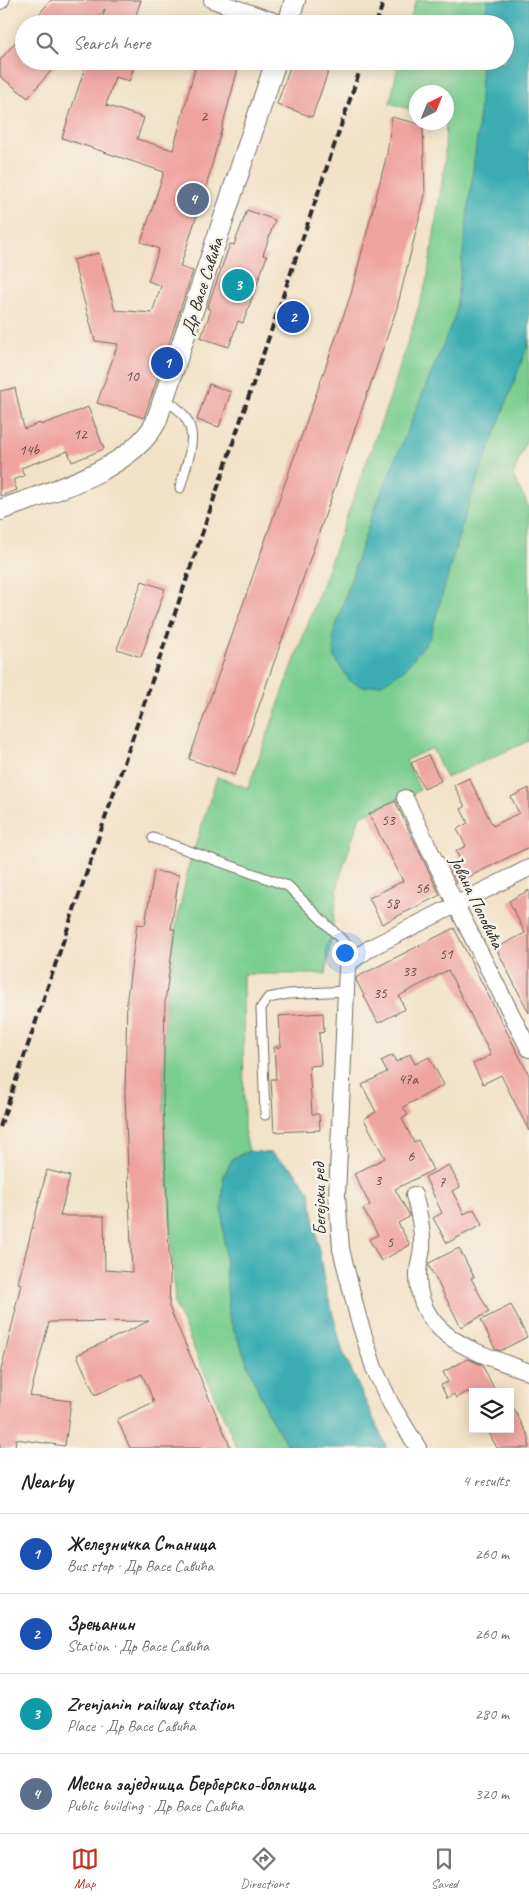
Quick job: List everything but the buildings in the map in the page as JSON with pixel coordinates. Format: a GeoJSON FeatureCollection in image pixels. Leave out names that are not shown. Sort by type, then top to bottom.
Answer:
{"type":"FeatureCollection","features":[{"type":"Feature","properties":{"kind":"street"},"geometry":{"type":"LineString","coordinates":[[212,0],[256,15]]}},
{"type":"Feature","properties":{"kind":"street"},"geometry":{"type":"LineString","coordinates":[[291,15],[296,0]]}},
{"type":"Feature","properties":{"kind":"street","name":"Др Васе Савића"},"geometry":{"type":"LineString","coordinates":[[0,510],[92,475],[124,457],[152,432],[273,70]]}},
{"type":"Feature","properties":{"kind":"street","name":"Јована Поповића"},"geometry":{"type":"LineString","coordinates":[[405,798],[529,1050]]}},
{"type":"Feature","properties":{"kind":"street","name":"Бегејски ред"},"geometry":{"type":"LineString","coordinates":[[418,1448],[391,1404],[374,1368],[340,1249],[337,1195],[347,968],[352,961],[372,947],[529,868]]}},
{"type":"Feature","properties":{"kind":"street"},"geometry":{"type":"LineString","coordinates":[[414,1195],[420,1215],[422,1248],[418,1275],[423,1307],[429,1317],[442,1332],[459,1344],[529,1372]]}},
{"type":"Feature","properties":{"kind":"lane"},"geometry":{"type":"LineString","coordinates":[[164,399],[181,410],[190,422],[192,440],[180,488]]}},
{"type":"Feature","properties":{"kind":"lane"},"geometry":{"type":"LineString","coordinates":[[153,838],[288,886],[358,956]]}},
{"type":"Feature","properties":{"kind":"lane"},"geometry":{"type":"LineString","coordinates":[[265,1115],[262,1008],[264,1003],[268,998],[288,994],[346,990]]}},
{"type":"Feature","properties":{"kind":"green space"},"geometry":{"type":"Polygon","coordinates":[[[416,0],[529,0],[529,432],[513,476],[529,507],[529,741],[446,778],[432,748],[406,760],[420,790],[360,816],[339,880],[326,974],[243,974],[244,1130],[249,1151],[233,1158],[224,1175],[222,1209],[229,1317],[267,1412],[289,1448],[237,1448],[175,1305],[163,1100],[165,1002],[175,929],[189,865],[217,777],[248,788],[392,392],[427,280],[445,162],[445,130],[454,130],[454,85],[409,85],[409,109],[390,103],[397,70],[514,70],[514,15],[411,15],[416,0]]]}},
{"type":"Feature","properties":{"kind":"water"},"geometry":{"type":"Polygon","coordinates":[[[487,0],[529,0],[529,342],[466,511],[430,638],[404,670],[382,684],[363,687],[350,681],[335,659],[333,635],[370,520],[455,316],[478,130],[481,70],[514,70],[514,15],[486,15],[487,0]]]}},
{"type":"Feature","properties":{"kind":"water"},"geometry":{"type":"Polygon","coordinates":[[[249,1151],[271,1153],[293,1169],[310,1192],[324,1281],[343,1352],[387,1448],[289,1448],[267,1412],[229,1317],[222,1209],[224,1175],[233,1158],[249,1151]]]}},
{"type":"Feature","properties":{"kind":"railway"},"geometry":{"type":"LineString","coordinates":[[379,15],[384,0]]}},
{"type":"Feature","properties":{"kind":"railway"},"geometry":{"type":"LineString","coordinates":[[0,1127],[360,70]]}},
{"type":"Feature","properties":{"kind":"place","name":"Месна заједница Берберско-болница"},"geometry":{"type":"Point","coordinates":[193,199]}},
{"type":"Feature","properties":{"kind":"place","name":"Zrenjanin railway station"},"geometry":{"type":"Point","coordinates":[238,285]}},
{"type":"Feature","properties":{"kind":"place","name":"Зрењанин"},"geometry":{"type":"Point","coordinates":[293,317]}},
{"type":"Feature","properties":{"kind":"place","name":"Железничка Станица"},"geometry":{"type":"Point","coordinates":[167,363]}}]}
